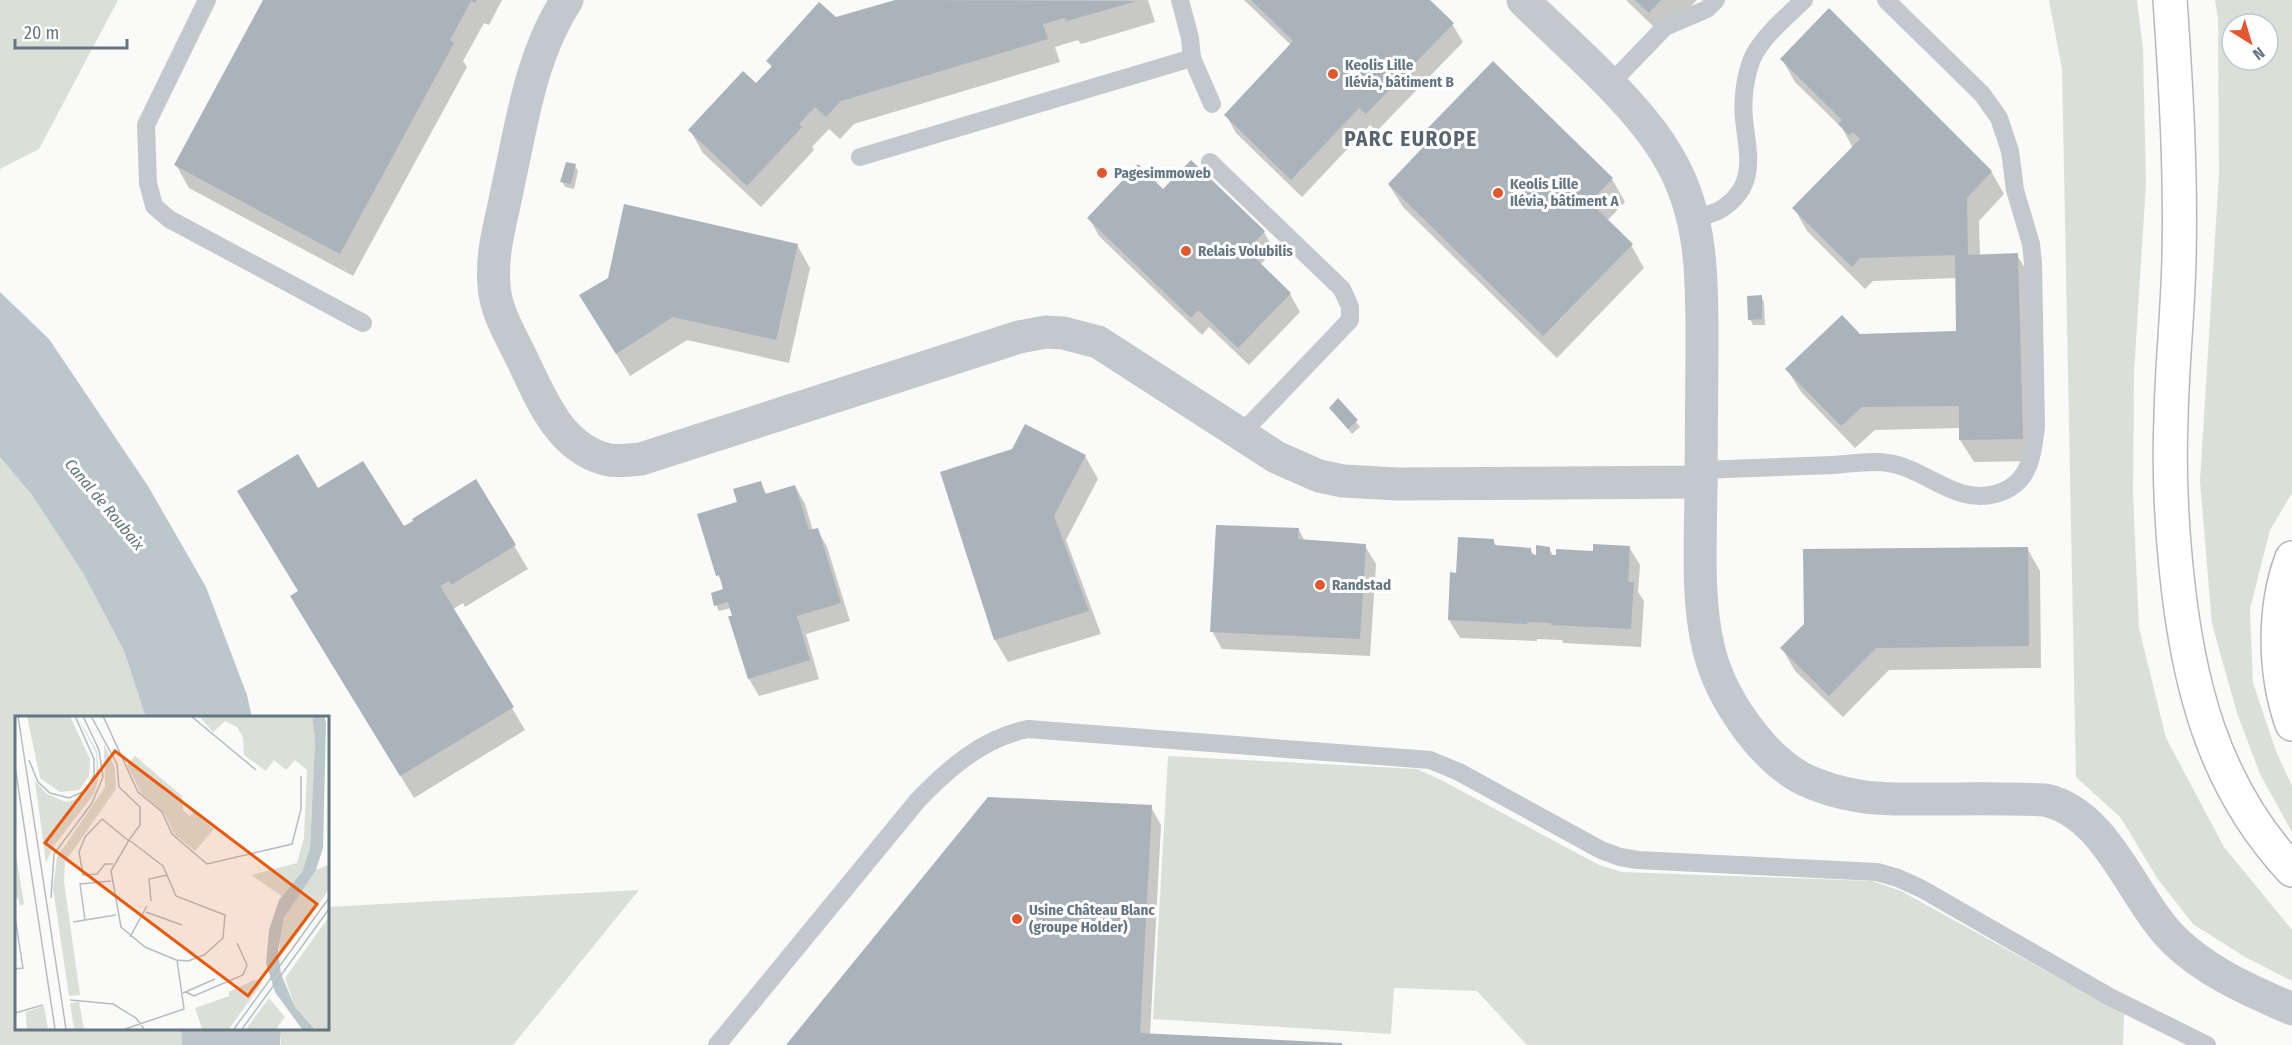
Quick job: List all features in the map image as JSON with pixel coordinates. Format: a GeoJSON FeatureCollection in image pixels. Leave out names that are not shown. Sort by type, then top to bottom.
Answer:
{"type":"FeatureCollection","features":[{"type":"Feature","properties":{"kind":"highway"},"geometry":{"type":"LineString","coordinates":[[2170,0],[2180,166],[2179,259],[2170,420],[2171,505],[2180,608],[2193,683],[2203,717],[2219,756],[2254,823],[2292,870]]}},
{"type":"Feature","properties":{"kind":"highway"},"geometry":{"type":"LineString","coordinates":[[2292,558],[2286,575],[2281,604],[2279,641],[2287,709],[2292,724]]}},
{"type":"Feature","properties":{"kind":"street"},"geometry":{"type":"LineString","coordinates":[[567,0],[549,32],[530,85],[494,252],[494,287],[506,326],[549,414],[560,429],[591,453],[606,459],[641,459],[1019,337],[1046,332],[1063,333],[1098,342],[1241,434],[1294,466],[1319,476],[1343,481],[1398,484],[1701,476]]}},
{"type":"Feature","properties":{"kind":"street"},"geometry":{"type":"LineString","coordinates":[[1523,0],[1609,85],[1658,140],[1682,185],[1694,219],[1702,288],[1702,604],[1709,650],[1727,697],[1759,742],[1778,761],[1802,778],[1830,789],[1859,796],[1893,799],[2035,800],[2056,802],[2066,807],[2075,812],[2096,832],[2162,927],[2188,953],[2224,976],[2292,1009]]}},
{"type":"Feature","properties":{"kind":"lane"},"geometry":{"type":"LineString","coordinates":[[207,0],[146,125],[148,183],[154,206],[169,219],[363,323]]}},
{"type":"Feature","properties":{"kind":"lane"},"geometry":{"type":"LineString","coordinates":[[1180,0],[1190,38],[1192,57],[1212,104]]}},
{"type":"Feature","properties":{"kind":"lane"},"geometry":{"type":"LineString","coordinates":[[1609,85],[1665,27],[1707,9],[1716,0]]}},
{"type":"Feature","properties":{"kind":"lane"},"geometry":{"type":"LineString","coordinates":[[1694,219],[1719,211],[1736,197],[1748,177],[1750,153],[1744,116],[1746,82],[1752,58],[1775,27],[1804,0]]}},
{"type":"Feature","properties":{"kind":"lane"},"geometry":{"type":"LineString","coordinates":[[1701,476],[1887,462],[1919,472],[1946,489],[1971,496],[1994,494],[2015,484],[2028,470],[2036,426],[2033,263],[2031,244],[2015,190],[2010,151],[1999,118],[1982,94],[1886,0]]}},
{"type":"Feature","properties":{"kind":"lane"},"geometry":{"type":"LineString","coordinates":[[860,157],[1192,57]]}},
{"type":"Feature","properties":{"kind":"lane"},"geometry":{"type":"LineString","coordinates":[[1210,162],[1342,289],[1350,307],[1350,320],[1241,434]]}},
{"type":"Feature","properties":{"kind":"lane"},"geometry":{"type":"LineString","coordinates":[[717,1045],[918,800],[939,778],[980,747],[1010,732],[1028,729],[1430,760],[1459,772],[1601,850],[1620,857],[1638,860],[1877,872],[1898,878],[1922,890],[2110,997],[2207,1045]]}},
{"type":"Feature","properties":{"kind":"shaded area"},"geometry":{"type":"Polygon","coordinates":[[[0,0],[118,0],[39,149],[0,169],[0,0]]]}},
{"type":"Feature","properties":{"kind":"shaded area"},"geometry":{"type":"Polygon","coordinates":[[[2049,0],[2137,0],[2143,49],[2146,184],[2134,372],[2133,495],[2139,628],[2166,738],[2224,847],[2292,930],[2292,981],[2245,957],[2193,924],[2157,878],[2121,818],[2076,777],[2062,69],[2049,0]]]}},
{"type":"Feature","properties":{"kind":"shaded area"},"geometry":{"type":"Polygon","coordinates":[[[2215,0],[2292,0],[2292,493],[2270,530],[2250,609],[2253,683],[2276,751],[2292,786],[2292,832],[2260,774],[2237,713],[2212,624],[2200,481],[2219,174],[2218,18],[2215,0]]]}},
{"type":"Feature","properties":{"kind":"shaded area"},"geometry":{"type":"Polygon","coordinates":[[[0,457],[32,495],[83,573],[124,651],[145,716],[15,716],[15,1030],[181,1030],[182,1045],[0,1045],[0,457]]]}},
{"type":"Feature","properties":{"kind":"shaded area"},"geometry":{"type":"Polygon","coordinates":[[[1168,756],[1417,769],[1599,865],[1622,872],[1872,881],[1901,891],[2124,1014],[2123,1045],[1527,1045],[1477,991],[1394,988],[1391,1034],[1153,1019],[1168,756]]]}},
{"type":"Feature","properties":{"kind":"shaded area"},"geometry":{"type":"Polygon","coordinates":[[[639,890],[513,1045],[281,1045],[281,1030],[328,1030],[328,907],[639,890]]]}},
{"type":"Feature","properties":{"kind":"water","name":"Canal de Roubaix"},"geometry":{"type":"Polygon","coordinates":[[[0,292],[49,339],[148,486],[206,587],[247,695],[252,716],[145,716],[124,651],[83,573],[32,495],[0,457],[0,292]]]}},
{"type":"Feature","properties":{"kind":"water"},"geometry":{"type":"Polygon","coordinates":[[[181,1030],[281,1030],[280,1045],[182,1045],[181,1030]]]}},
{"type":"Feature","properties":{"kind":"building"},"geometry":{"type":"Polygon","coordinates":[[[263,0],[477,0],[475,3],[471,1],[450,40],[454,43],[340,254],[174,165],[263,0]]]}},
{"type":"Feature","properties":{"kind":"building"},"geometry":{"type":"Polygon","coordinates":[[[895,0],[1137,1],[1067,21],[1065,18],[1043,24],[1048,39],[841,101],[826,117],[815,107],[799,124],[802,127],[747,186],[688,130],[743,71],[756,83],[772,66],[766,61],[819,2],[836,17],[895,0]]]}},
{"type":"Feature","properties":{"kind":"building","name":"Keolis Lille Ilévia, bâtiment B"},"geometry":{"type":"Polygon","coordinates":[[[1251,0],[1430,0],[1454,23],[1366,114],[1359,108],[1291,180],[1224,115],[1293,41],[1251,0]]]}},
{"type":"Feature","properties":{"kind":"building"},"geometry":{"type":"Polygon","coordinates":[[[1635,0],[1661,0],[1649,13],[1635,0]]]}},
{"type":"Feature","properties":{"kind":"building"},"geometry":{"type":"Polygon","coordinates":[[[1829,8],[1992,171],[1967,198],[1968,255],[2018,253],[2023,439],[1959,440],[1959,406],[1862,407],[1841,426],[1785,369],[1842,315],[1860,334],[1956,331],[1955,255],[1860,258],[1852,267],[1792,208],[1860,139],[1853,132],[1849,135],[1838,124],[1842,120],[1780,59],[1829,8]]]}},
{"type":"Feature","properties":{"kind":"building","name":"Keolis Lille Ilévia, bâtiment A"},"geometry":{"type":"Polygon","coordinates":[[[1493,61],[1613,178],[1590,202],[1633,244],[1543,336],[1388,184],[1429,141],[1422,134],[1493,61]]]}},
{"type":"Feature","properties":{"kind":"building"},"geometry":{"type":"Polygon","coordinates":[[[1191,160],[1265,231],[1247,250],[1291,293],[1238,348],[1198,310],[1191,318],[1087,218],[1138,164],[1163,189],[1191,160]]]}},
{"type":"Feature","properties":{"kind":"building"},"geometry":{"type":"Polygon","coordinates":[[[566,162],[576,164],[571,184],[560,182],[566,162]]]}},
{"type":"Feature","properties":{"kind":"building"},"geometry":{"type":"Polygon","coordinates":[[[624,204],[798,244],[776,340],[673,317],[616,354],[579,295],[608,278],[624,204]]]}},
{"type":"Feature","properties":{"kind":"building"},"geometry":{"type":"Polygon","coordinates":[[[1762,295],[1762,319],[1748,320],[1747,296],[1762,295]]]}},
{"type":"Feature","properties":{"kind":"building"},"geometry":{"type":"Polygon","coordinates":[[[1338,398],[1358,420],[1348,429],[1329,408],[1338,398]]]}},
{"type":"Feature","properties":{"kind":"building"},"geometry":{"type":"Polygon","coordinates":[[[1025,424],[1086,455],[1054,516],[1089,611],[994,640],[940,472],[1012,449],[1025,424]]]}},
{"type":"Feature","properties":{"kind":"building"},"geometry":{"type":"Polygon","coordinates":[[[298,454],[318,488],[363,461],[404,526],[476,479],[516,545],[451,585],[449,581],[440,586],[514,707],[400,776],[290,596],[298,591],[237,491],[298,454]]]}},
{"type":"Feature","properties":{"kind":"building"},"geometry":{"type":"Polygon","coordinates":[[[761,481],[765,494],[795,485],[809,530],[818,528],[841,603],[797,616],[810,660],[748,679],[728,616],[732,616],[728,602],[714,606],[711,593],[723,589],[719,575],[716,576],[697,514],[737,502],[733,489],[761,481]]]}},
{"type":"Feature","properties":{"kind":"building"},"geometry":{"type":"Polygon","coordinates":[[[1216,525],[1299,528],[1298,539],[1366,544],[1360,639],[1210,632],[1216,525]]]}},
{"type":"Feature","properties":{"kind":"building"},"geometry":{"type":"Polygon","coordinates":[[[1458,537],[1494,539],[1494,545],[1531,548],[1531,554],[1536,555],[1536,545],[1550,547],[1550,555],[1556,555],[1556,549],[1593,551],[1593,544],[1630,546],[1628,582],[1634,582],[1631,629],[1551,625],[1551,623],[1448,620],[1450,572],[1456,573],[1458,537]]]}},
{"type":"Feature","properties":{"kind":"building"},"geometry":{"type":"Polygon","coordinates":[[[2028,547],[2029,646],[1876,648],[1829,696],[1780,648],[1804,624],[1803,549],[2028,547]]]}},
{"type":"Feature","properties":{"kind":"building","name":"Usine Château Blanc (groupe Holder)"},"geometry":{"type":"Polygon","coordinates":[[[988,797],[1152,805],[1140,1033],[1342,1043],[1342,1045],[786,1045],[988,797]]]}},
{"type":"Feature","properties":{"kind":"place","name":"Keolis Lille Ilévia, bâtiment B"},"geometry":{"type":"Point","coordinates":[1333,74]}},
{"type":"Feature","properties":{"kind":"place","name":"Pagesimmoweb"},"geometry":{"type":"Point","coordinates":[1102,173]}},
{"type":"Feature","properties":{"kind":"place","name":"Keolis Lille Ilévia, bâtiment A"},"geometry":{"type":"Point","coordinates":[1498,193]}},
{"type":"Feature","properties":{"kind":"place","name":"Relais Volubilis"},"geometry":{"type":"Point","coordinates":[1186,251]}},
{"type":"Feature","properties":{"kind":"place","name":"Randstad"},"geometry":{"type":"Point","coordinates":[1320,585]}},
{"type":"Feature","properties":{"kind":"place","name":"Usine Château Blanc (groupe Holder)"},"geometry":{"type":"Point","coordinates":[1017,919]}},
{"type":"Feature","properties":{"kind":"district","name":"PARC EUROPE"},"geometry":{"type":"Point","coordinates":[1411,139]}}]}
